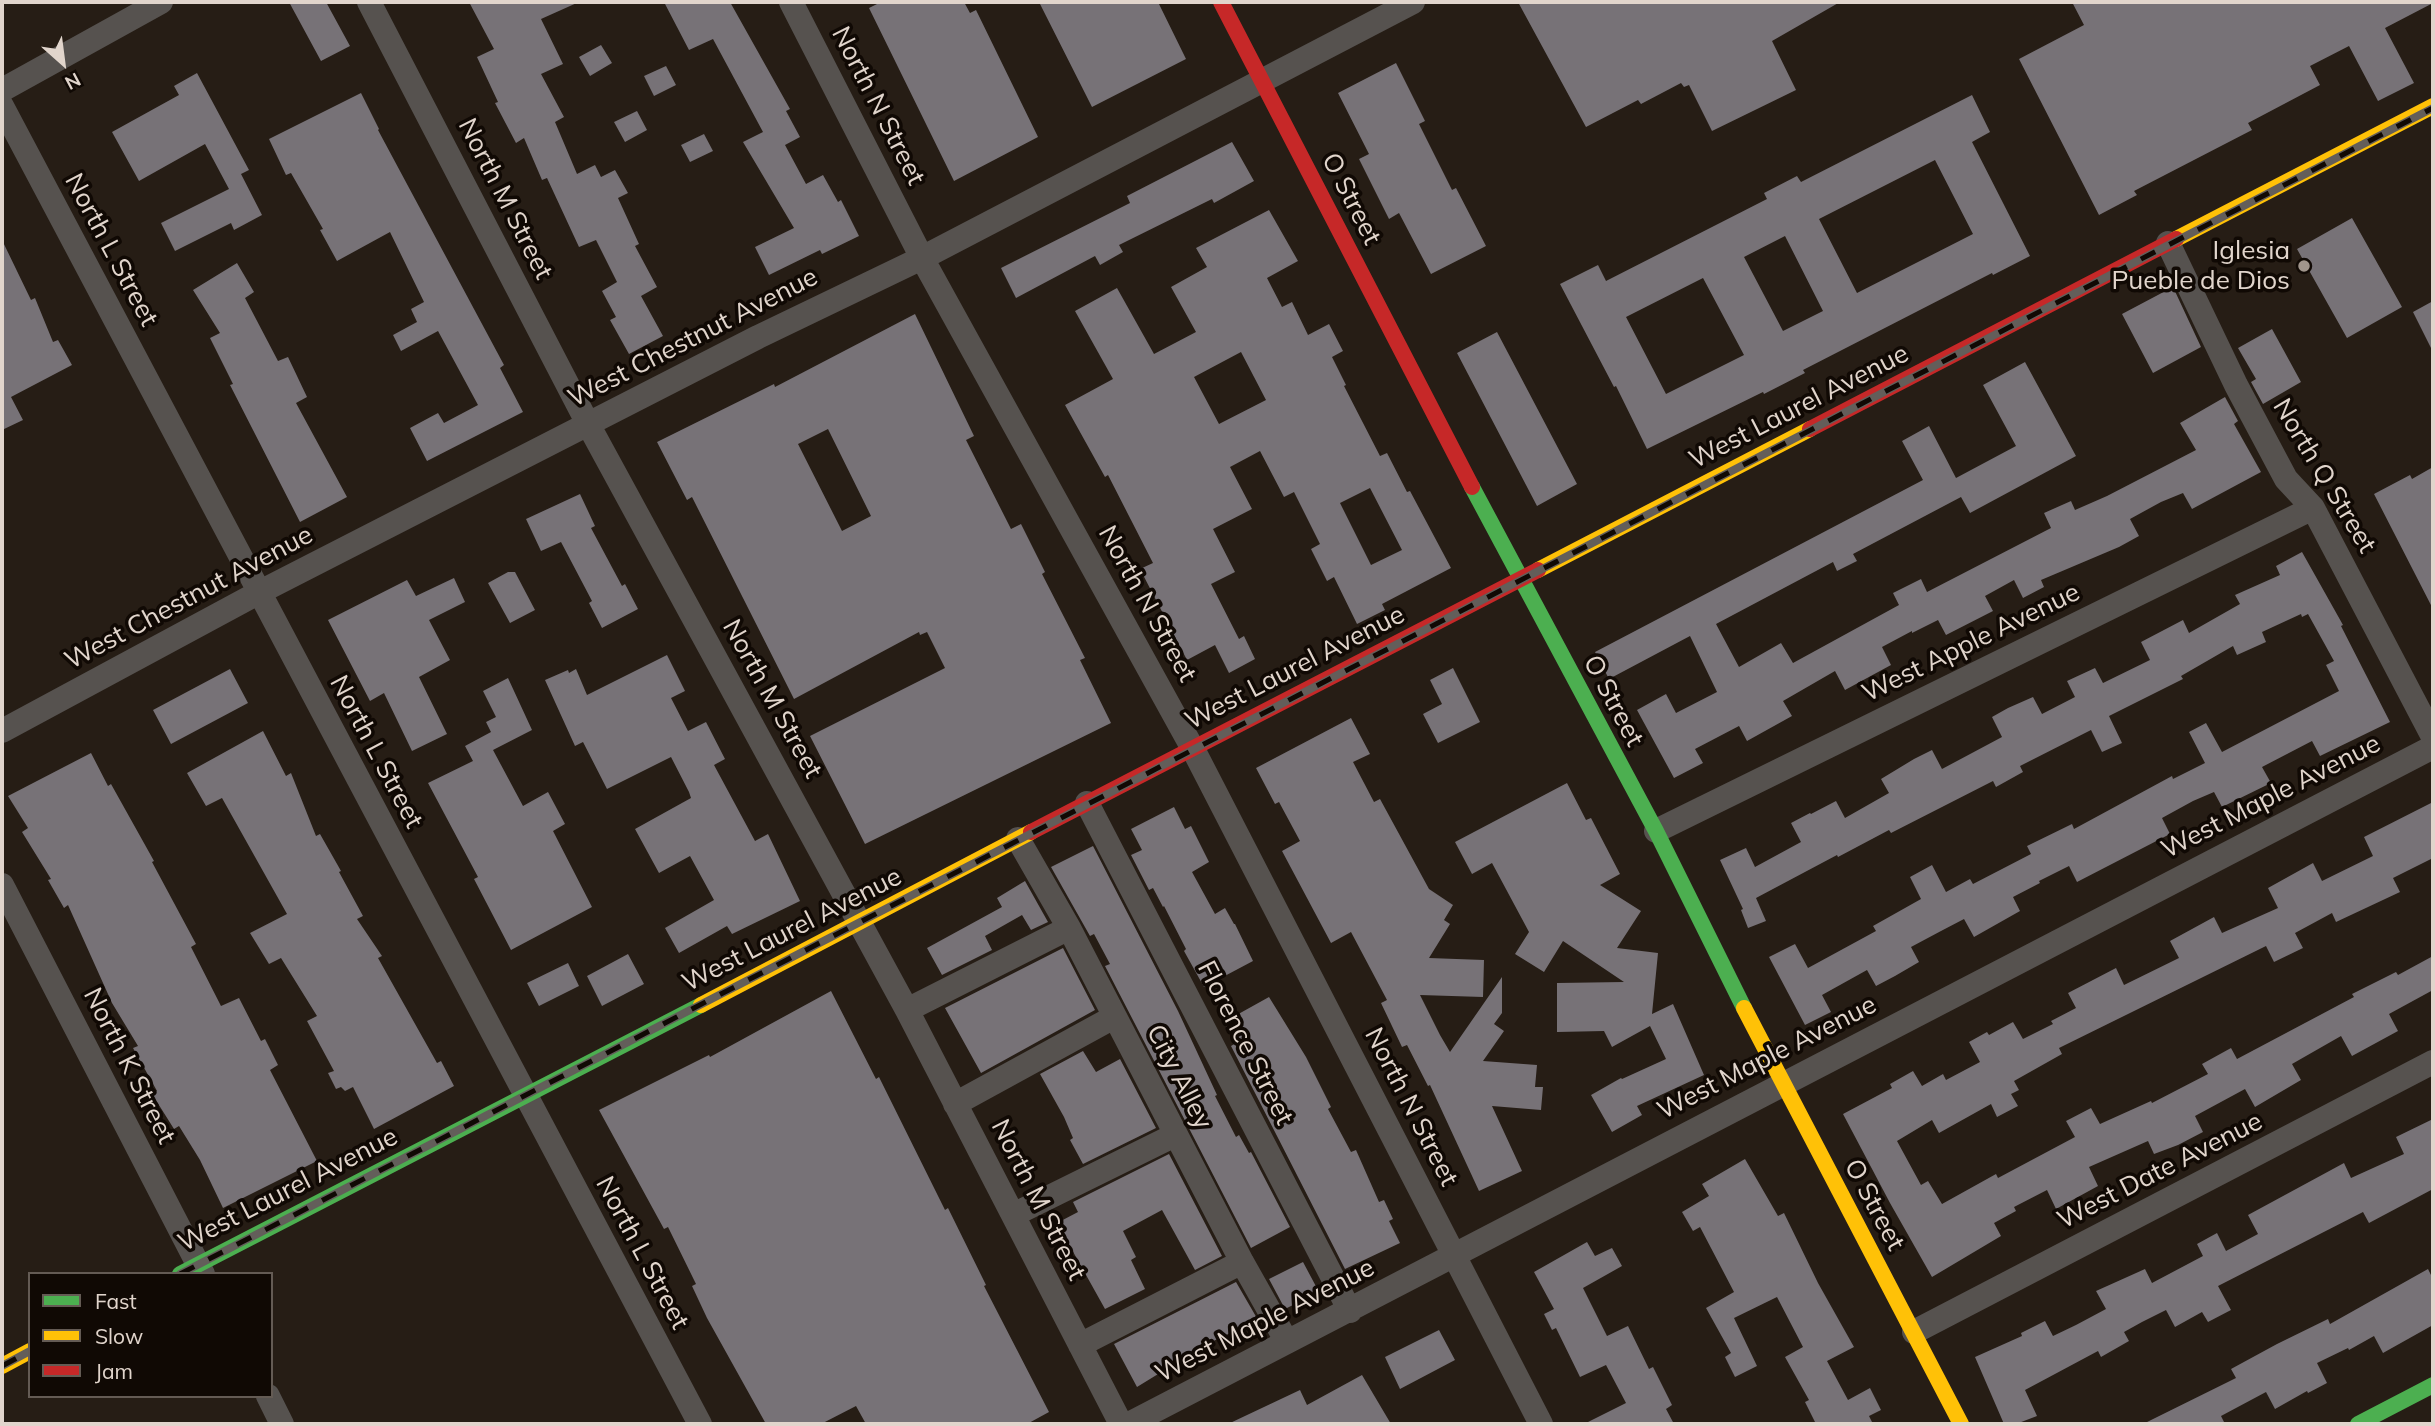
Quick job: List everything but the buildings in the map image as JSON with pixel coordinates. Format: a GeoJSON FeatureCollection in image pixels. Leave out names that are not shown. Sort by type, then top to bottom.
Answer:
{"type":"FeatureCollection","features":[{"type":"Feature","properties":{"kind":"street"},"geometry":{"type":"LineString","coordinates":[[2,90],[161,2]]}},
{"type":"Feature","properties":{"kind":"street","name":"North M Street"},"geometry":{"type":"LineString","coordinates":[[369,2],[588,424],[907,1010],[1121,1424]]}},
{"type":"Feature","properties":{"kind":"street","name":"North N Street"},"geometry":{"type":"LineString","coordinates":[[791,2],[922,258],[1193,749],[1541,1424]]}},
{"type":"Feature","properties":{"kind":"street","name":"O Street"},"geometry":{"type":"LineString","coordinates":[[1221,2],[1520,579],[1656,831],[1782,1084],[1961,1424]]}},
{"type":"Feature","properties":{"kind":"street","name":"West Chestnut Avenue"},"geometry":{"type":"LineString","coordinates":[[2,731],[258,593],[758,337],[922,258],[1413,2]]}},
{"type":"Feature","properties":{"kind":"street","name":"North L Street"},"geometry":{"type":"LineString","coordinates":[[2,106],[700,1424]]}},
{"type":"Feature","properties":{"kind":"street","name":"West Laurel Avenue"},"geometry":{"type":"LineString","coordinates":[[194,1271],[524,1095],[2433,106]]}},
{"type":"Feature","properties":{"kind":"street","name":"North Q Street"},"geometry":{"type":"LineString","coordinates":[[2168,243],[2236,385],[2286,479],[2313,508],[2433,737]]}},
{"type":"Feature","properties":{"kind":"street","name":"West Apple Avenue"},"geometry":{"type":"LineString","coordinates":[[1656,831],[2313,508]]}},
{"type":"Feature","properties":{"kind":"street","name":"West Maple Avenue"},"geometry":{"type":"LineString","coordinates":[[1129,1424],[2433,747]]}},
{"type":"Feature","properties":{"kind":"street","name":"Florence Street"},"geometry":{"type":"LineString","coordinates":[[1087,803],[1350,1311]]}},
{"type":"Feature","properties":{"kind":"street","name":"City Alley"},"geometry":{"type":"LineString","coordinates":[[1018,839],[1069,928],[1241,1262],[1287,1342]]}},
{"type":"Feature","properties":{"kind":"street","name":"North K Street"},"geometry":{"type":"LineString","coordinates":[[2,885],[194,1271]]}},
{"type":"Feature","properties":{"kind":"street"},"geometry":{"type":"LineString","coordinates":[[907,1010],[1069,928]]}},
{"type":"Feature","properties":{"kind":"street"},"geometry":{"type":"LineString","coordinates":[[955,1104],[1114,1017]]}},
{"type":"Feature","properties":{"kind":"street","name":"West Date Avenue"},"geometry":{"type":"LineString","coordinates":[[1914,1332],[2433,1062]]}},
{"type":"Feature","properties":{"kind":"street"},"geometry":{"type":"LineString","coordinates":[[1013,1215],[1175,1135]]}},
{"type":"Feature","properties":{"kind":"street"},"geometry":{"type":"LineString","coordinates":[[1080,1345],[1241,1262]]}},
{"type":"Feature","properties":{"kind":"street"},"geometry":{"type":"LineString","coordinates":[[2,1366],[28,1352]]}},
{"type":"Feature","properties":{"kind":"street"},"geometry":{"type":"LineString","coordinates":[[2358,1424],[2433,1385]]}},
{"type":"Feature","properties":{"kind":"street"},"geometry":{"type":"LineString","coordinates":[[269,1398],[282,1424]]}},
{"type":"Feature","properties":{"kind":"railway"},"geometry":{"type":"LineString","coordinates":[[184,1272],[2433,108]]}},
{"type":"Feature","properties":{"kind":"railway"},"geometry":{"type":"LineString","coordinates":[[2,1366],[28,1352]]}},
{"type":"Feature","properties":{"kind":"traffic: fast"},"geometry":{"type":"LineString","coordinates":[[1472,487],[1656,831],[1744,1008]]}},
{"type":"Feature","properties":{"kind":"traffic: fast"},"geometry":{"type":"LineString","coordinates":[[184,1272],[701,1005]]}},
{"type":"Feature","properties":{"kind":"traffic: fast"},"geometry":{"type":"LineString","coordinates":[[2358,1424],[2433,1385]]}},
{"type":"Feature","properties":{"kind":"traffic: slow"},"geometry":{"type":"LineString","coordinates":[[2176,239],[2433,106]]}},
{"type":"Feature","properties":{"kind":"traffic: slow"},"geometry":{"type":"LineString","coordinates":[[1538,570],[1810,429]]}},
{"type":"Feature","properties":{"kind":"traffic: slow"},"geometry":{"type":"LineString","coordinates":[[701,1005],[1031,832]]}},
{"type":"Feature","properties":{"kind":"traffic: slow"},"geometry":{"type":"LineString","coordinates":[[1744,1008],[1961,1424]]}},
{"type":"Feature","properties":{"kind":"traffic: slow"},"geometry":{"type":"LineString","coordinates":[[2,1366],[28,1352]]}},
{"type":"Feature","properties":{"kind":"traffic: jam"},"geometry":{"type":"LineString","coordinates":[[1221,2],[1472,487]]}},
{"type":"Feature","properties":{"kind":"traffic: jam"},"geometry":{"type":"LineString","coordinates":[[1810,429],[2176,239]]}},
{"type":"Feature","properties":{"kind":"traffic: jam"},"geometry":{"type":"LineString","coordinates":[[1031,832],[1538,570]]}},
{"type":"Feature","properties":{"kind":"place","name":"Iglesia Pueble de Dios"},"geometry":{"type":"Point","coordinates":[2304,266]}}]}
